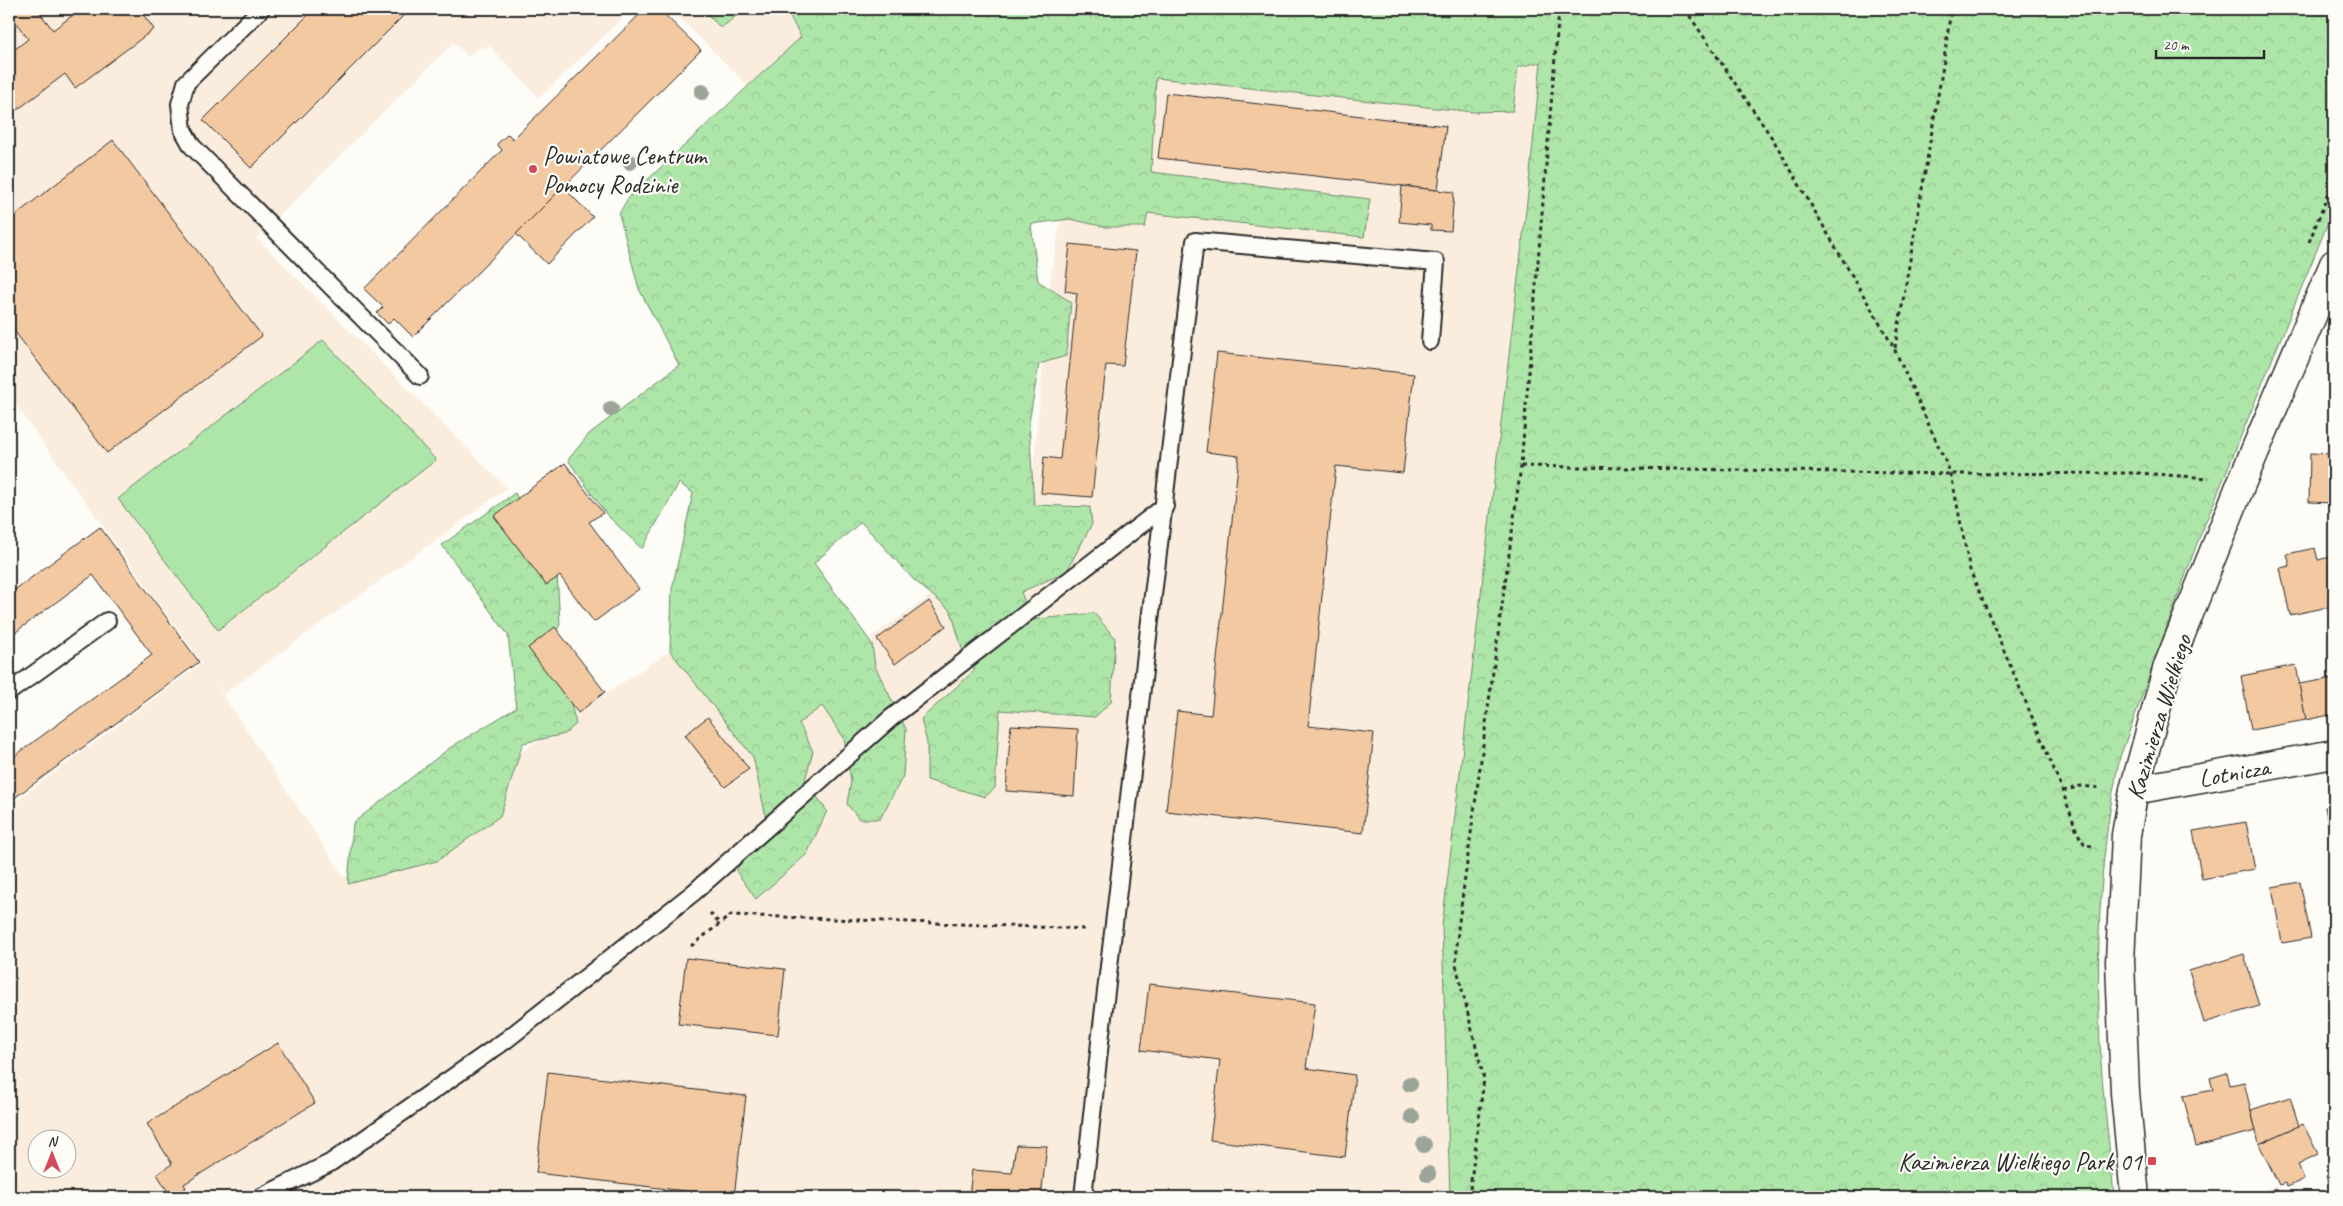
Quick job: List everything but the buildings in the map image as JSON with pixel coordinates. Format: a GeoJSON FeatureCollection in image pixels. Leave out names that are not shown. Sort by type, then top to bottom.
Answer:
{"type":"FeatureCollection","features":[{"type":"Feature","properties":{"kind":"street","name":"Kazimierza Wielkiego"},"geometry":{"type":"LineString","coordinates":[[2135,1197],[2125,1093],[2120,961],[2126,835],[2134,790],[2168,666],[2241,484],[2334,264]]}},
{"type":"Feature","properties":{"kind":"street","name":"Lotnicza"},"geometry":{"type":"LineString","coordinates":[[2134,790],[2334,754]]}},
{"type":"Feature","properties":{"kind":"lane"},"geometry":{"type":"LineString","coordinates":[[261,9],[186,83],[180,104],[183,130],[192,146],[420,376]]}},
{"type":"Feature","properties":{"kind":"lane"},"geometry":{"type":"LineString","coordinates":[[1083,1197],[1195,241],[1436,262],[1430,341]]}},
{"type":"Feature","properties":{"kind":"lane"},"geometry":{"type":"LineString","coordinates":[[261,1197],[330,1162],[513,1034],[693,893],[892,718],[1165,506]]}},
{"type":"Feature","properties":{"kind":"lane"},"geometry":{"type":"LineString","coordinates":[[9,692],[107,621]]}},
{"type":"Feature","properties":{"kind":"path"},"geometry":{"type":"LineString","coordinates":[[1469,1197],[1484,1079],[1456,964],[1458,929],[1521,466],[1559,9]]}},
{"type":"Feature","properties":{"kind":"path"},"geometry":{"type":"LineString","coordinates":[[1684,9],[1774,141],[1894,348],[1951,474],[1970,570],[2063,791],[2077,832],[2085,846],[2095,847]]}},
{"type":"Feature","properties":{"kind":"path"},"geometry":{"type":"LineString","coordinates":[[1894,348],[1944,60],[1951,9]]}},
{"type":"Feature","properties":{"kind":"path"},"geometry":{"type":"LineString","coordinates":[[1521,466],[1951,474],[2139,473],[2212,478]]}},
{"type":"Feature","properties":{"kind":"path"},"geometry":{"type":"LineString","coordinates":[[2063,791],[2081,786],[2104,788]]}},
{"type":"Feature","properties":{"kind":"path"},"geometry":{"type":"LineString","coordinates":[[691,946],[730,916],[1113,930]]}},
{"type":"Feature","properties":{"kind":"shaded area"},"geometry":{"type":"Polygon","coordinates":[[[9,9],[632,9],[539,98],[489,46],[476,49],[468,57],[454,42],[257,238],[507,488],[224,694],[213,680],[344,877],[576,714],[670,651],[753,757],[875,666],[871,637],[1028,528],[1051,274],[1088,71],[1541,61],[1528,193],[1442,926],[1450,1197],[9,1197],[9,806],[202,663],[9,396],[9,9]]]}},
{"type":"Feature","properties":{"kind":"shaded area"},"geometry":{"type":"Polygon","coordinates":[[[671,9],[786,9],[801,37],[748,86],[671,9]]]}},
{"type":"Feature","properties":{"kind":"green space"},"geometry":{"type":"Polygon","coordinates":[[[702,9],[745,9],[721,28],[702,9]]]}},
{"type":"Feature","properties":{"kind":"green space"},"geometry":{"type":"Polygon","coordinates":[[[786,9],[2334,9],[2334,208],[2196,546],[2120,757],[2113,792],[2103,863],[2098,971],[2101,1062],[2114,1197],[1450,1197],[1442,926],[1528,193],[1541,62],[1518,67],[1513,111],[1473,112],[1156,78],[1151,172],[1370,199],[1364,237],[1148,213],[1145,227],[1105,227],[1070,219],[1031,224],[1038,281],[1071,302],[1066,356],[1039,364],[1029,423],[1034,505],[1090,507],[1092,524],[1066,572],[1021,592],[1031,620],[1094,613],[1115,638],[1111,702],[1095,717],[1000,710],[995,788],[985,797],[927,780],[927,743],[921,719],[975,670],[962,649],[951,611],[914,580],[861,522],[814,563],[872,644],[875,666],[906,729],[903,776],[880,819],[859,819],[847,804],[851,781],[844,738],[822,706],[799,723],[813,751],[805,780],[827,811],[807,854],[756,899],[736,871],[767,822],[753,757],[670,651],[672,589],[693,493],[679,483],[642,549],[606,514],[568,460],[589,434],[679,365],[639,289],[619,214],[628,198],[801,37],[786,9]]]}},
{"type":"Feature","properties":{"kind":"green space"},"geometry":{"type":"Polygon","coordinates":[[[323,340],[436,460],[218,630],[118,499],[323,340]]]}},
{"type":"Feature","properties":{"kind":"green space"},"geometry":{"type":"Polygon","coordinates":[[[515,493],[557,572],[560,625],[543,651],[570,699],[576,724],[565,734],[523,743],[500,816],[437,861],[348,884],[353,823],[451,747],[516,708],[508,635],[442,545],[515,493]]]}},
{"type":"Feature","properties":{"kind":"place","name":"Powiatowe Centrum Pomocy Rodzinie"},"geometry":{"type":"Point","coordinates":[533,169]}},
{"type":"Feature","properties":{"kind":"place","name":"Kazimierza Wielkiego Park 01"},"geometry":{"type":"Point","coordinates":[2152,1161]}}]}
